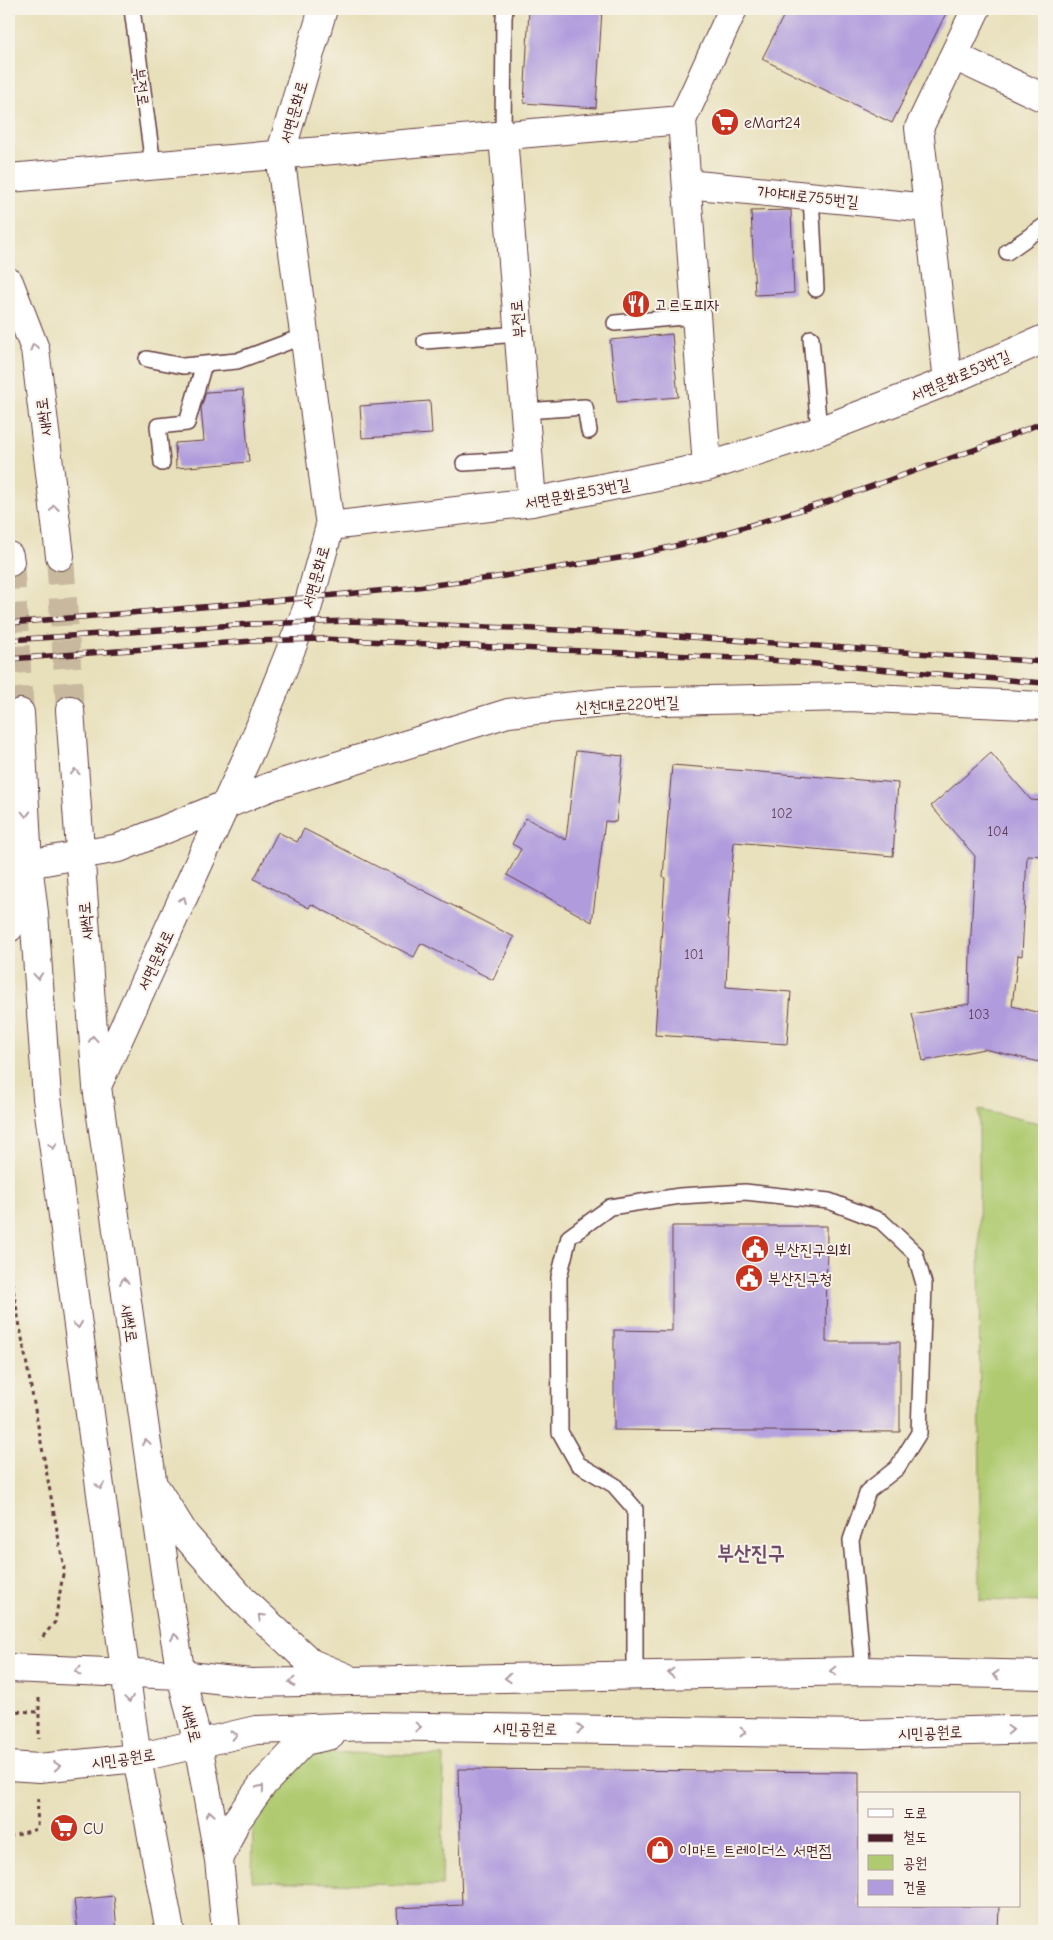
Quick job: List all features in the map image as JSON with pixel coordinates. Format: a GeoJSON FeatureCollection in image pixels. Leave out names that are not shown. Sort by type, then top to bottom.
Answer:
{"type":"FeatureCollection","features":[{"type":"Feature","properties":{"kind":"main road","name":"서면문화로"},"geometry":{"type":"LineString","coordinates":[[96,1087],[250,749],[307,609],[330,526],[280,154],[323,9]]}},
{"type":"Feature","properties":{"kind":"main road"},"geometry":{"type":"LineString","coordinates":[[708,467],[682,120],[733,9]]}},
{"type":"Feature","properties":{"kind":"main road"},"geometry":{"type":"LineString","coordinates":[[948,381],[919,128],[976,9]]}},
{"type":"Feature","properties":{"kind":"main road"},"geometry":{"type":"LineString","coordinates":[[954,56],[1044,98]]}},
{"type":"Feature","properties":{"kind":"main road"},"geometry":{"type":"LineString","coordinates":[[9,178],[682,120]]}},
{"type":"Feature","properties":{"kind":"main road","name":"부전로"},"geometry":{"type":"LineString","coordinates":[[503,136],[532,502]]}},
{"type":"Feature","properties":{"kind":"main road","name":"가야대로755번길"},"geometry":{"type":"LineString","coordinates":[[687,184],[928,208]]}},
{"type":"Feature","properties":{"kind":"main road","name":"새싹로"},"geometry":{"type":"LineString","coordinates":[[9,282],[35,349],[60,556]]}},
{"type":"Feature","properties":{"kind":"main road","name":"서면문화로53번길"},"geometry":{"type":"LineString","coordinates":[[330,526],[532,502],[708,467],[818,431],[948,381],[1044,339]]}},
{"type":"Feature","properties":{"kind":"main road","name":"신천대로220번길"},"geometry":{"type":"LineString","coordinates":[[225,804],[272,786],[508,713],[613,702],[839,697],[1044,706]]}},
{"type":"Feature","properties":{"kind":"main road","name":"새싹로"},"geometry":{"type":"LineString","coordinates":[[70,710],[96,1087],[181,1675],[198,1744],[219,1860],[226,1931]]}},
{"type":"Feature","properties":{"kind":"main road"},"geometry":{"type":"LineString","coordinates":[[20,713],[17,784],[34,913],[47,1098],[138,1758],[170,1931]]}},
{"type":"Feature","properties":{"kind":"main road"},"geometry":{"type":"LineString","coordinates":[[28,864],[118,848],[225,804]]}},
{"type":"Feature","properties":{"kind":"main road"},"geometry":{"type":"LineString","coordinates":[[9,928],[28,864]]}},
{"type":"Feature","properties":{"kind":"main road"},"geometry":{"type":"LineString","coordinates":[[152,1482],[185,1535],[242,1599],[311,1663],[358,1682]]}},
{"type":"Feature","properties":{"kind":"main road"},"geometry":{"type":"LineString","coordinates":[[9,1668],[181,1675],[250,1682],[358,1682],[635,1674],[863,1671],[1044,1676]]}},
{"type":"Feature","properties":{"kind":"main road"},"geometry":{"type":"LineString","coordinates":[[219,1860],[235,1823],[263,1784],[304,1741],[369,1726]]}},
{"type":"Feature","properties":{"kind":"main road","name":"시민공원로"},"geometry":{"type":"LineString","coordinates":[[9,1766],[39,1768],[138,1758],[256,1730],[369,1726],[863,1734],[1044,1728]]}},
{"type":"Feature","properties":{"kind":"lane","name":"부전로"},"geometry":{"type":"LineString","coordinates":[[132,9],[153,165]]}},
{"type":"Feature","properties":{"kind":"lane","name":"부전로"},"geometry":{"type":"LineString","coordinates":[[503,136],[505,9]]}},
{"type":"Feature","properties":{"kind":"lane"},"geometry":{"type":"LineString","coordinates":[[811,196],[816,290]]}},
{"type":"Feature","properties":{"kind":"lane"},"geometry":{"type":"LineString","coordinates":[[1007,252],[1044,226]]}},
{"type":"Feature","properties":{"kind":"lane"},"geometry":{"type":"LineString","coordinates":[[615,323],[696,316]]}},
{"type":"Feature","properties":{"kind":"lane"},"geometry":{"type":"LineString","coordinates":[[425,341],[518,334]]}},
{"type":"Feature","properties":{"kind":"lane"},"geometry":{"type":"LineString","coordinates":[[147,359],[182,366],[237,361],[304,336]]}},
{"type":"Feature","properties":{"kind":"lane"},"geometry":{"type":"LineString","coordinates":[[811,338],[818,431]]}},
{"type":"Feature","properties":{"kind":"lane"},"geometry":{"type":"LineString","coordinates":[[162,463],[158,426],[187,422],[204,364]]}},
{"type":"Feature","properties":{"kind":"lane"},"geometry":{"type":"LineString","coordinates":[[524,411],[585,408],[589,431]]}},
{"type":"Feature","properties":{"kind":"lane"},"geometry":{"type":"LineString","coordinates":[[464,462],[528,459]]}},
{"type":"Feature","properties":{"kind":"lane"},"geometry":{"type":"LineString","coordinates":[[635,1674],[635,1509],[614,1486],[578,1464],[560,1432],[558,1277],[569,1237],[610,1206],[680,1196],[745,1192],[829,1201],[881,1222],[915,1254],[924,1284],[919,1433],[897,1468],[868,1491],[851,1540],[863,1671]]}},
{"type":"Feature","properties":{"kind":"path"},"geometry":{"type":"LineString","coordinates":[[9,1267],[64,1568],[56,1622],[38,1642],[39,1712],[9,1711]]}},
{"type":"Feature","properties":{"kind":"path"},"geometry":{"type":"LineString","coordinates":[[9,1837],[37,1829]]}},
{"type":"Feature","properties":{"kind":"green space"},"geometry":{"type":"Polygon","coordinates":[[[979,1110],[1044,1124],[1044,1602],[980,1600],[979,1110]]]}},
{"type":"Feature","properties":{"kind":"green space"},"geometry":{"type":"Polygon","coordinates":[[[315,1752],[444,1756],[442,1886],[252,1881],[253,1826],[297,1761],[315,1752]]]}},
{"type":"Feature","properties":{"kind":"building"},"geometry":{"type":"Polygon","coordinates":[[[529,9],[602,9],[596,108],[524,103],[529,9]]]}},
{"type":"Feature","properties":{"kind":"building"},"geometry":{"type":"Polygon","coordinates":[[[787,9],[948,9],[892,123],[762,59],[787,9]]]}},
{"type":"Feature","properties":{"kind":"building"},"geometry":{"type":"Polygon","coordinates":[[[791,210],[794,293],[755,295],[751,211],[791,210]]]}},
{"type":"Feature","properties":{"kind":"building"},"geometry":{"type":"Polygon","coordinates":[[[672,334],[678,397],[617,402],[610,340],[672,334]]]}},
{"type":"Feature","properties":{"kind":"building"},"geometry":{"type":"Polygon","coordinates":[[[243,390],[249,462],[176,468],[175,443],[204,441],[201,408],[206,392],[243,390]]]}},
{"type":"Feature","properties":{"kind":"building"},"geometry":{"type":"Polygon","coordinates":[[[430,401],[432,434],[362,438],[360,406],[430,401]]]}},
{"type":"Feature","properties":{"kind":"building"},"geometry":{"type":"Polygon","coordinates":[[[576,751],[623,756],[616,822],[605,821],[592,922],[507,875],[521,849],[512,844],[526,818],[566,840],[576,751]]]}},
{"type":"Feature","properties":{"kind":"building"},"geometry":{"type":"Polygon","coordinates":[[[991,753],[1031,800],[1044,801],[1044,856],[1027,855],[1022,956],[1018,955],[1012,1006],[1044,1014],[1044,1063],[984,1049],[923,1061],[912,1014],[969,1004],[975,856],[931,806],[991,753]]]}},
{"type":"Feature","properties":{"kind":"building"},"geometry":{"type":"Polygon","coordinates":[[[672,765],[898,783],[893,856],[734,842],[728,920],[726,987],[791,992],[787,1044],[655,1035],[665,878],[663,877],[672,765]]]}},
{"type":"Feature","properties":{"kind":"building"},"geometry":{"type":"Polygon","coordinates":[[[304,829],[514,937],[493,980],[421,943],[414,957],[311,904],[309,908],[254,879],[278,832],[297,842],[304,829]]]}},
{"type":"Feature","properties":{"kind":"building","name":"부산진구청"},"geometry":{"type":"Polygon","coordinates":[[[672,1226],[827,1226],[826,1342],[900,1342],[900,1432],[614,1430],[614,1330],[672,1331],[672,1226]]]}},
{"type":"Feature","properties":{"kind":"building","name":"이마트 트레이더스 서면점"},"geometry":{"type":"Polygon","coordinates":[[[458,1769],[859,1772],[858,1908],[999,1908],[998,1931],[398,1931],[397,1908],[462,1905],[458,1769]]]}},
{"type":"Feature","properties":{"kind":"building"},"geometry":{"type":"Polygon","coordinates":[[[114,1896],[117,1931],[78,1931],[74,1900],[114,1896]]]}},
{"type":"Feature","properties":{"kind":"tunnel"},"geometry":{"type":"LineString","coordinates":[[60,556],[70,710]]}},
{"type":"Feature","properties":{"kind":"tunnel"},"geometry":{"type":"LineString","coordinates":[[10,562],[20,713]]}},
{"type":"Feature","properties":{"kind":"railway"},"geometry":{"type":"LineString","coordinates":[[9,623],[409,588],[491,578],[632,556],[705,539],[830,501],[982,447],[1044,422]]}},
{"type":"Feature","properties":{"kind":"railway"},"geometry":{"type":"LineString","coordinates":[[9,640],[251,624],[351,621],[648,634],[1044,662]]}},
{"type":"Feature","properties":{"kind":"railway"},"geometry":{"type":"LineString","coordinates":[[9,659],[253,641],[323,639],[757,659],[1044,683]]}},
{"type":"Feature","properties":{"kind":"place","name":"eMart24"},"geometry":{"type":"Point","coordinates":[725,122]}},
{"type":"Feature","properties":{"kind":"place","name":"고르도피자"},"geometry":{"type":"Point","coordinates":[636,304]}},
{"type":"Feature","properties":{"kind":"place","name":"부산진구의회"},"geometry":{"type":"Point","coordinates":[755,1249]}},
{"type":"Feature","properties":{"kind":"place","name":"부산진구청"},"geometry":{"type":"Point","coordinates":[749,1278]}},
{"type":"Feature","properties":{"kind":"place","name":"CU"},"geometry":{"type":"Point","coordinates":[64,1828]}},
{"type":"Feature","properties":{"kind":"place","name":"이마트 트레이더스 서면점"},"geometry":{"type":"Point","coordinates":[660,1850]}},
{"type":"Feature","properties":{"kind":"district","name":"부산진구"},"geometry":{"type":"Point","coordinates":[751,1553]}}]}
